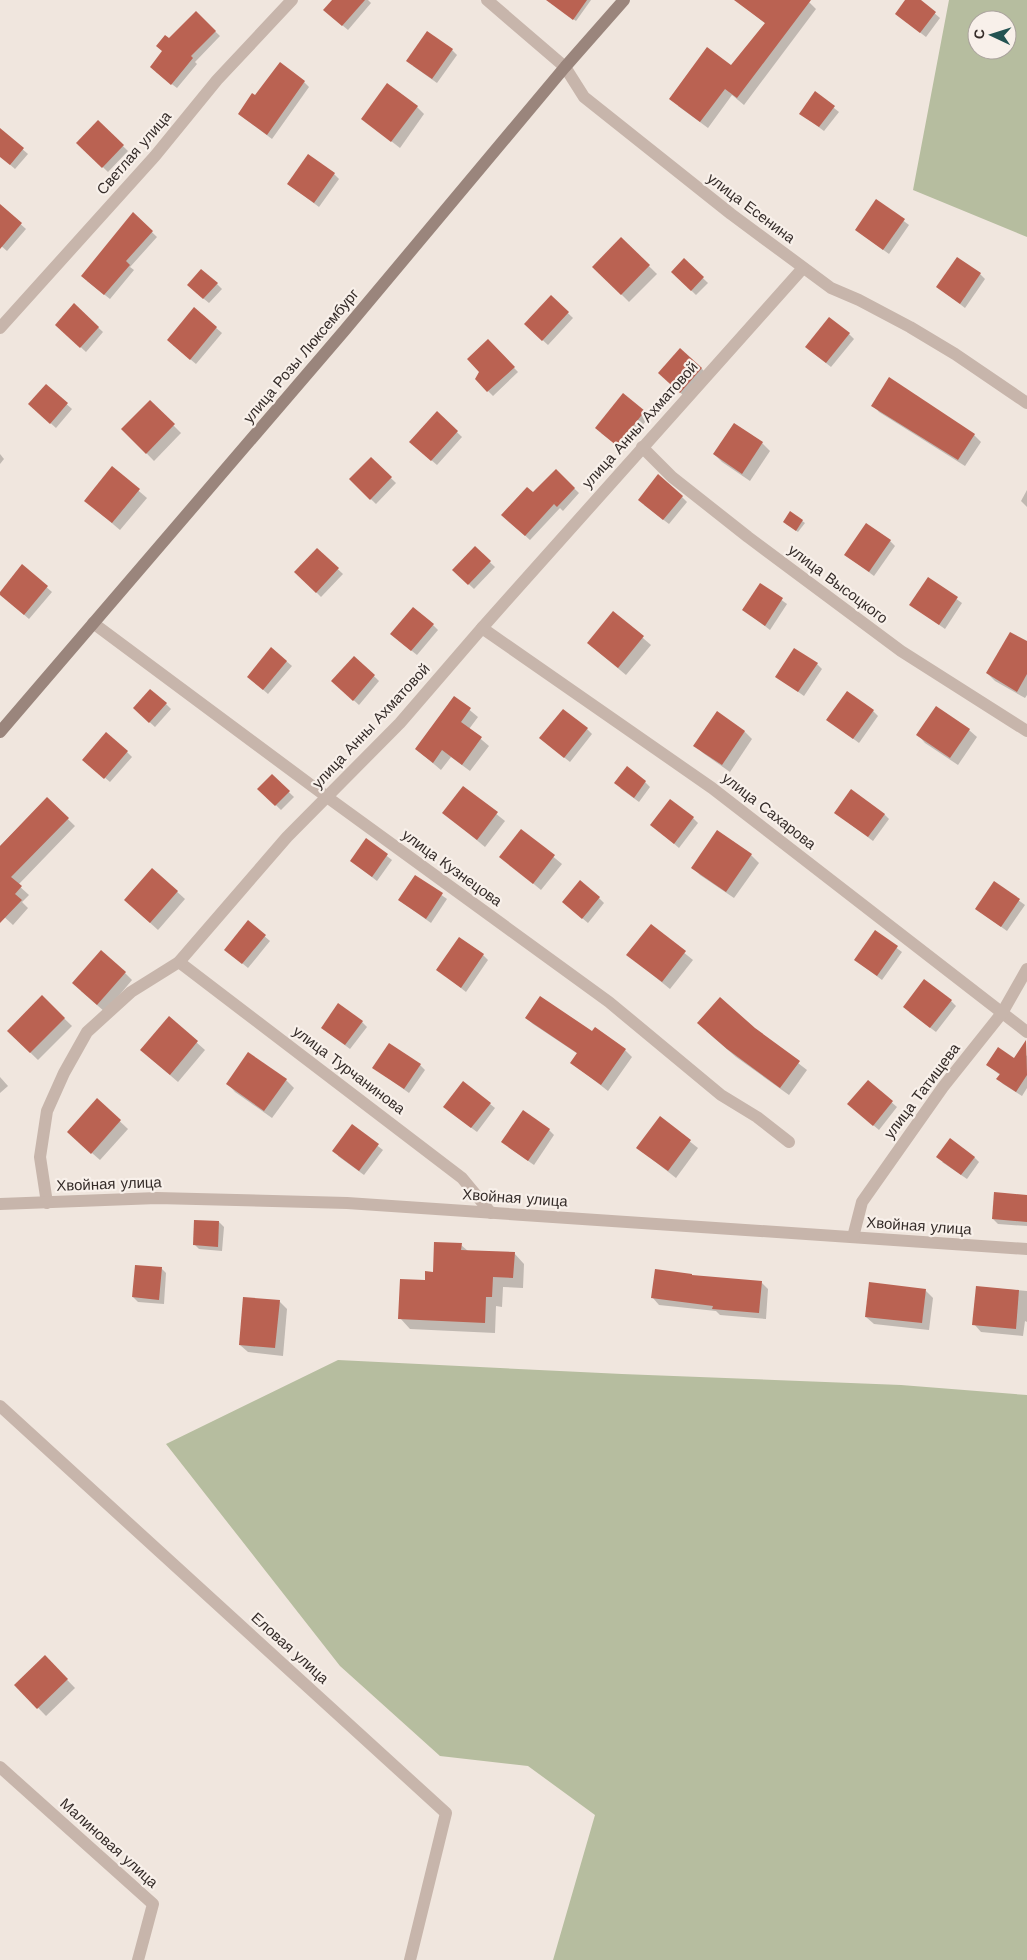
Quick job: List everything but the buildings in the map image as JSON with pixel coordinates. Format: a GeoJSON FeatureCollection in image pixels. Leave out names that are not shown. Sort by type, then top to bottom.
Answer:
{"type":"FeatureCollection","features":[{"type":"Feature","properties":{"kind":"street","name":"Светлая улица"},"geometry":{"type":"LineString","coordinates":[[0,328],[155,156],[217,80],[292,0]]}},
{"type":"Feature","properties":{"kind":"street","name":"улица Есенина"},"geometry":{"type":"LineString","coordinates":[[487,0],[565,67],[584,98],[803,268],[830,288],[859,300],[956,354],[1027,403]]}},
{"type":"Feature","properties":{"kind":"street","name":"улица Розы Люксембург"},"geometry":{"type":"LineString","coordinates":[[0,732],[344,331],[565,67],[624,0]]}},
{"type":"Feature","properties":{"kind":"street","name":"улица Анны Ахматовой"},"geometry":{"type":"LineString","coordinates":[[47,1203],[40,1157],[48,1111],[64,1073],[87,1032],[131,992],[179,962],[287,837],[400,723],[642,447],[803,268]]}},
{"type":"Feature","properties":{"kind":"street","name":"улица Высоцкого"},"geometry":{"type":"LineString","coordinates":[[642,447],[672,477],[901,651],[1027,731]]}},
{"type":"Feature","properties":{"kind":"street","name":"улица Кузнецова"},"geometry":{"type":"LineString","coordinates":[[93,623],[327,797],[609,1002],[720,1095],[757,1117],[789,1142]]}},
{"type":"Feature","properties":{"kind":"street","name":"улица Сахарова"},"geometry":{"type":"LineString","coordinates":[[482,628],[712,788],[1027,1032]]}},
{"type":"Feature","properties":{"kind":"street","name":"улица Турчанинова"},"geometry":{"type":"LineString","coordinates":[[179,962],[462,1178],[491,1213]]}},
{"type":"Feature","properties":{"kind":"street","name":"улица Татищева"},"geometry":{"type":"LineString","coordinates":[[853,1238],[862,1202],[943,1087],[1002,1013],[1027,969]]}},
{"type":"Feature","properties":{"kind":"street","name":"Хвойная улица"},"geometry":{"type":"LineString","coordinates":[[0,1204],[157,1198],[347,1203],[1027,1249]]}},
{"type":"Feature","properties":{"kind":"street","name":"Еловая улица"},"geometry":{"type":"LineString","coordinates":[[0,1406],[446,1813],[410,1960]]}},
{"type":"Feature","properties":{"kind":"street","name":"Малиновая улица"},"geometry":{"type":"LineString","coordinates":[[0,1768],[153,1904],[138,1960]]}},
{"type":"Feature","properties":{"kind":"green space"},"geometry":{"type":"Polygon","coordinates":[[[949,0],[1027,0],[1027,237],[913,190],[949,0]]]}},
{"type":"Feature","properties":{"kind":"green space"},"geometry":{"type":"Polygon","coordinates":[[[338,1360],[901,1385],[1027,1395],[1027,1960],[553,1960],[595,1815],[528,1766],[440,1756],[340,1666],[166,1444],[338,1360]]]}}]}
